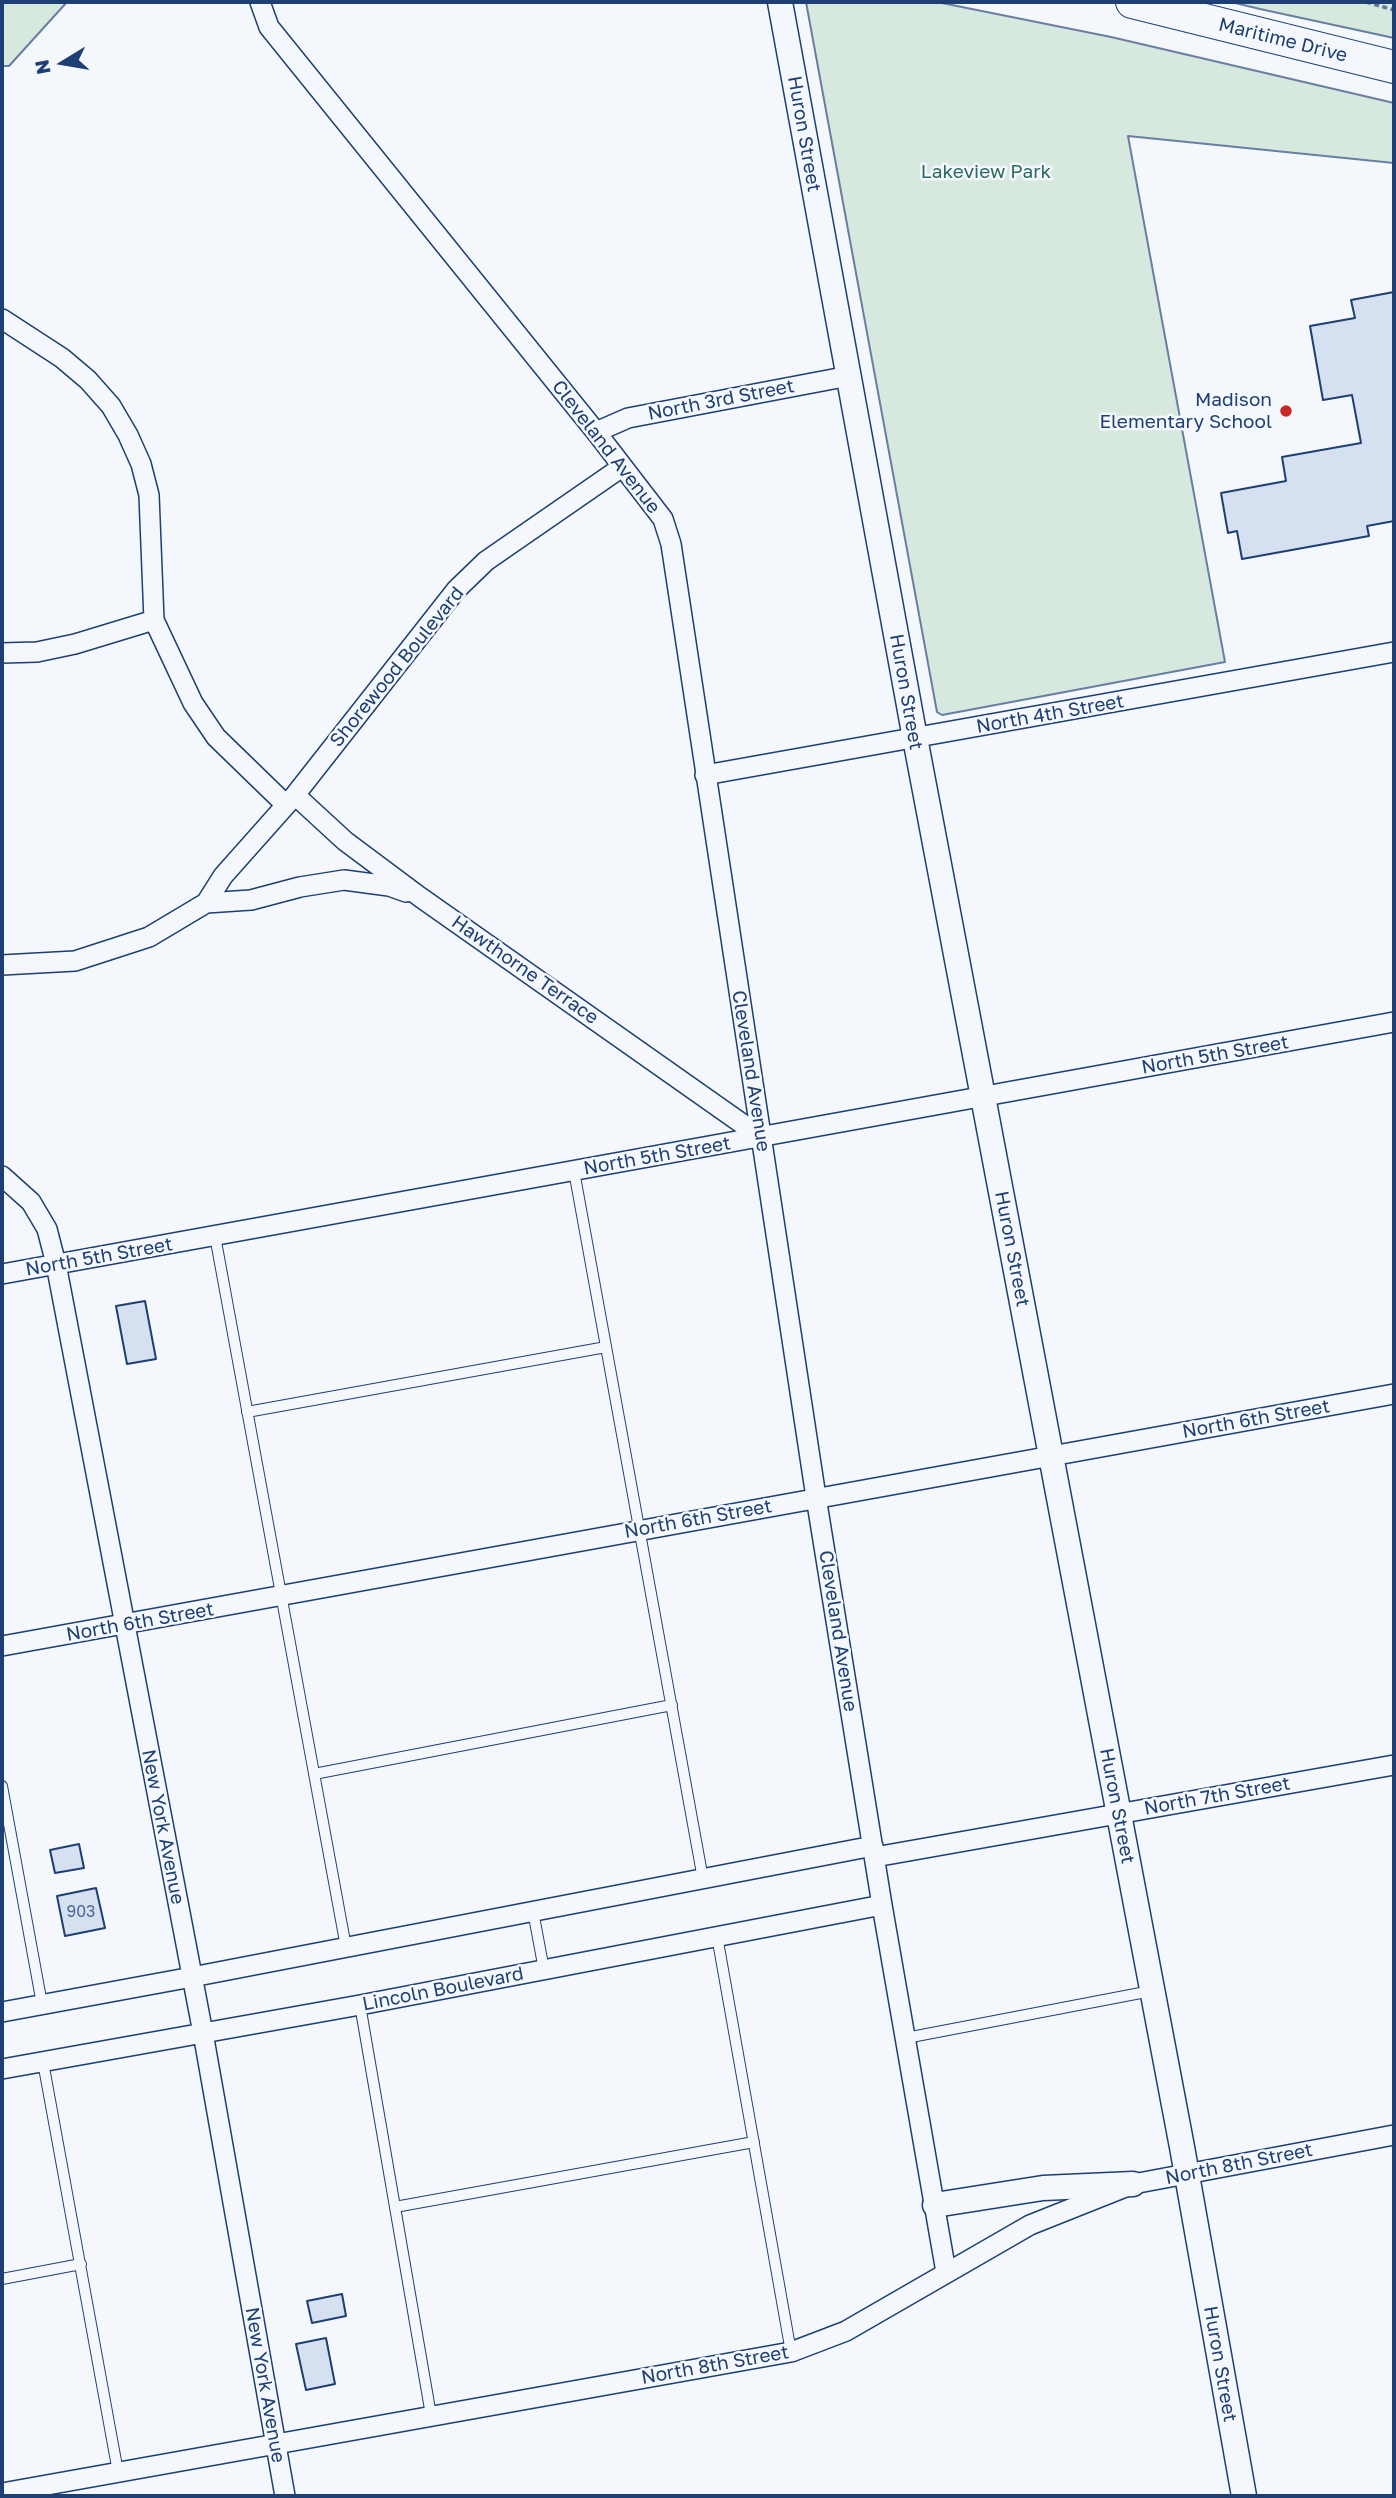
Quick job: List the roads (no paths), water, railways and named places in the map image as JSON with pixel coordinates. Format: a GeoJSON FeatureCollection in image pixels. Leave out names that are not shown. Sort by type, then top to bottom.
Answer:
{"type":"FeatureCollection","features":[{"type":"Feature","properties":{"kind":"main road","name":"Maritime Drive"},"geometry":{"type":"LineString","coordinates":[[1132,2],[1394,67]]}},
{"type":"Feature","properties":{"kind":"street","name":"Cleveland Avenue"},"geometry":{"type":"LineString","coordinates":[[260,2],[269,27],[663,519],[671,544],[816,1497],[946,2272]]}},
{"type":"Feature","properties":{"kind":"street","name":"Huron Street"},"geometry":{"type":"LineString","coordinates":[[780,2],[1244,2496]]}},
{"type":"Feature","properties":{"kind":"street","name":"Hawthorne Terrace"},"geometry":{"type":"LineString","coordinates":[[2,319],[62,358],[88,380],[111,406],[128,435],[141,464],[149,495],[155,620],[193,703],[216,737],[290,800],[420,897],[761,1137]]}},
{"type":"Feature","properties":{"kind":"street","name":"North 3rd Street"},"geometry":{"type":"LineString","coordinates":[[596,432],[628,418],[849,376]]}},
{"type":"Feature","properties":{"kind":"street","name":"Shorewood Boulevard"},"geometry":{"type":"LineString","coordinates":[[2,965],[75,961],[149,937],[206,903],[223,876],[290,800],[456,590],[486,561],[622,467]]}},
{"type":"Feature","properties":{"kind":"street"},"geometry":{"type":"LineString","coordinates":[[2,653],[37,652],[75,644],[155,620]]}},
{"type":"Feature","properties":{"kind":"street","name":"North 4th Street"},"geometry":{"type":"LineString","coordinates":[[705,775],[1394,652]]}},
{"type":"Feature","properties":{"kind":"street","name":"Shorewood Boulevard"},"geometry":{"type":"LineString","coordinates":[[206,903],[251,900],[300,887],[344,880],[388,886],[420,897]]}},
{"type":"Feature","properties":{"kind":"street","name":"North 5th Street"},"geometry":{"type":"LineString","coordinates":[[2,1274],[1394,1022]]}},
{"type":"Feature","properties":{"kind":"street","name":"New York Avenue"},"geometry":{"type":"LineString","coordinates":[[2,1176],[31,1202],[47,1229],[57,1264],[192,1977],[285,2496]]}},
{"type":"Feature","properties":{"kind":"street","name":"North 6th Street"},"geometry":{"type":"LineString","coordinates":[[2,1646],[1394,1394]]}},
{"type":"Feature","properties":{"kind":"street","name":"North 7th Street"},"geometry":{"type":"LineString","coordinates":[[874,1852],[1118,1814],[1394,1765]]}},
{"type":"Feature","properties":{"kind":"street"},"geometry":{"type":"LineString","coordinates":[[2,2011],[704,1879],[874,1852]]}},
{"type":"Feature","properties":{"kind":"street","name":"Lincoln Boulevard"},"geometry":{"type":"LineString","coordinates":[[2,2069],[360,2006],[883,1905]]}},
{"type":"Feature","properties":{"kind":"street","name":"North 8th Street"},"geometry":{"type":"LineString","coordinates":[[2,2493],[791,2352],[846,2331],[1030,2225],[1133,2184],[1394,2135]]}},
{"type":"Feature","properties":{"kind":"street"},"geometry":{"type":"LineString","coordinates":[[934,2205],[1043,2188],[1133,2184]]}},
{"type":"Feature","properties":{"kind":"lane"},"geometry":{"type":"LineString","coordinates":[[574,1171],[704,1879]]}},
{"type":"Feature","properties":{"kind":"lane"},"geometry":{"type":"LineString","coordinates":[[215,1236],[346,1947]]}},
{"type":"Feature","properties":{"kind":"lane"},"geometry":{"type":"LineString","coordinates":[[247,1412],[606,1347]]}},
{"type":"Feature","properties":{"kind":"lane"},"geometry":{"type":"LineString","coordinates":[[314,1774],[672,1705]]}},
{"type":"Feature","properties":{"kind":"lane"},"geometry":{"type":"LineString","coordinates":[[2,1786],[6,1832],[42,2004]]}},
{"type":"Feature","properties":{"kind":"lane"},"geometry":{"type":"LineString","coordinates":[[533,1911],[544,1970]]}},
{"type":"Feature","properties":{"kind":"lane"},"geometry":{"type":"LineString","coordinates":[[717,1936],[791,2352]]}},
{"type":"Feature","properties":{"kind":"lane"},"geometry":{"type":"LineString","coordinates":[[906,2038],[1151,1991]]}},
{"type":"Feature","properties":{"kind":"lane"},"geometry":{"type":"LineString","coordinates":[[360,2006],[431,2416]]}},
{"type":"Feature","properties":{"kind":"lane"},"geometry":{"type":"LineString","coordinates":[[44,2062],[118,2472]]}},
{"type":"Feature","properties":{"kind":"lane"},"geometry":{"type":"LineString","coordinates":[[395,2207],[754,2142]]}},
{"type":"Feature","properties":{"kind":"lane"},"geometry":{"type":"LineString","coordinates":[[2,2279],[80,2264]]}},
{"type":"Feature","properties":{"kind":"place","name":"Madison Elementary School"},"geometry":{"type":"Point","coordinates":[1286,411]}},
{"type":"Feature","properties":{"kind":"park label","name":"Lakeview Park"},"geometry":{"type":"Point","coordinates":[986,172]}}]}
